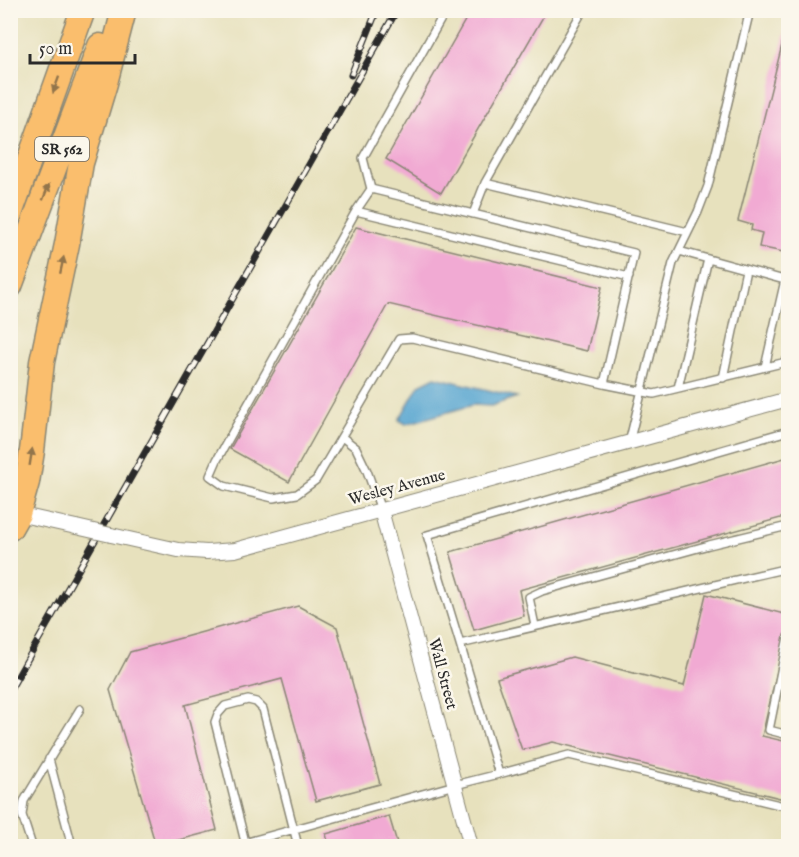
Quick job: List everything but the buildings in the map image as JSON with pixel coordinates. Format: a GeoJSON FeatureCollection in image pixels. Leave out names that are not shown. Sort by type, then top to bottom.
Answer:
{"type":"FeatureCollection","features":[{"type":"Feature","properties":{"kind":"highway","name":"SR 562"},"geometry":{"type":"LineString","coordinates":[[10,214],[83,10]]}},
{"type":"Feature","properties":{"kind":"highway","name":"SR 562"},"geometry":{"type":"LineString","coordinates":[[10,286],[79,106],[112,10]]}},
{"type":"Feature","properties":{"kind":"highway"},"geometry":{"type":"LineString","coordinates":[[13,518],[27,482],[42,362],[67,244],[81,163],[124,10]]}},
{"type":"Feature","properties":{"kind":"street","name":"Wesley Avenue"},"geometry":{"type":"LineString","coordinates":[[13,518],[76,527],[178,550],[207,552],[235,550],[789,399]]}},
{"type":"Feature","properties":{"kind":"street","name":"Wall Street"},"geometry":{"type":"LineString","coordinates":[[381,510],[471,846]]}},
{"type":"Feature","properties":{"kind":"lane"},"geometry":{"type":"LineString","coordinates":[[371,189],[363,158],[446,10]]}},
{"type":"Feature","properties":{"kind":"lane"},"geometry":{"type":"LineString","coordinates":[[473,214],[485,183],[583,10]]}},
{"type":"Feature","properties":{"kind":"lane"},"geometry":{"type":"LineString","coordinates":[[629,443],[673,263],[708,186],[750,10]]}},
{"type":"Feature","properties":{"kind":"lane"},"geometry":{"type":"LineString","coordinates":[[485,183],[688,232]]}},
{"type":"Feature","properties":{"kind":"lane"},"geometry":{"type":"LineString","coordinates":[[371,189],[356,210],[217,460],[210,476],[224,486],[273,498],[297,494],[316,480],[399,339],[412,338],[654,394],[789,360]]}},
{"type":"Feature","properties":{"kind":"lane"},"geometry":{"type":"LineString","coordinates":[[371,189],[634,253],[603,384]]}},
{"type":"Feature","properties":{"kind":"lane"},"geometry":{"type":"LineString","coordinates":[[356,210],[628,277]]}},
{"type":"Feature","properties":{"kind":"lane"},"geometry":{"type":"LineString","coordinates":[[679,251],[787,281],[765,367]]}},
{"type":"Feature","properties":{"kind":"lane"},"geometry":{"type":"LineString","coordinates":[[678,388],[708,259]]}},
{"type":"Feature","properties":{"kind":"lane"},"geometry":{"type":"LineString","coordinates":[[723,378],[746,270]]}},
{"type":"Feature","properties":{"kind":"lane"},"geometry":{"type":"LineString","coordinates":[[499,774],[427,535],[789,431]]}},
{"type":"Feature","properties":{"kind":"lane"},"geometry":{"type":"LineString","coordinates":[[342,437],[356,448],[381,510]]}},
{"type":"Feature","properties":{"kind":"lane"},"geometry":{"type":"LineString","coordinates":[[535,626],[529,597],[542,591],[709,545],[789,526]]}},
{"type":"Feature","properties":{"kind":"lane"},"geometry":{"type":"LineString","coordinates":[[460,644],[789,568]]}},
{"type":"Feature","properties":{"kind":"lane"},"geometry":{"type":"LineString","coordinates":[[789,637],[769,730],[789,735]]}},
{"type":"Feature","properties":{"kind":"lane"},"geometry":{"type":"LineString","coordinates":[[246,845],[215,722],[225,706],[248,700],[256,702],[263,709],[298,846]]}},
{"type":"Feature","properties":{"kind":"lane"},"geometry":{"type":"LineString","coordinates":[[32,846],[22,815],[24,801],[80,709]]}},
{"type":"Feature","properties":{"kind":"lane"},"geometry":{"type":"LineString","coordinates":[[233,846],[246,845],[455,784],[569,755],[789,807]]}},
{"type":"Feature","properties":{"kind":"lane"},"geometry":{"type":"LineString","coordinates":[[49,759],[72,846]]}},
{"type":"Feature","properties":{"kind":"water"},"geometry":{"type":"Polygon","coordinates":[[[435,377],[517,397],[491,406],[473,405],[406,424],[399,420],[419,385],[435,377]]]}},
{"type":"Feature","properties":{"kind":"railway"},"geometry":{"type":"LineString","coordinates":[[351,75],[377,10]]}},
{"type":"Feature","properties":{"kind":"railway"},"geometry":{"type":"LineString","coordinates":[[10,690],[397,10]]}}]}
